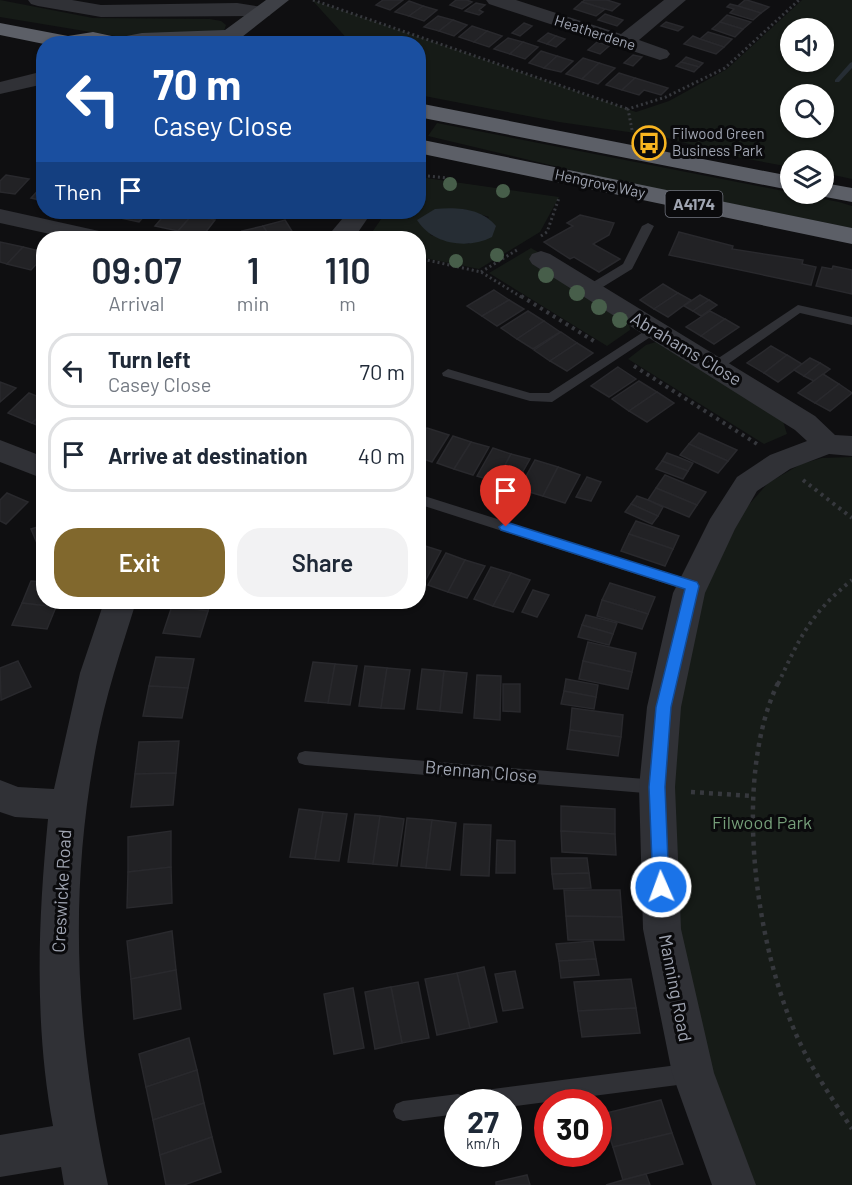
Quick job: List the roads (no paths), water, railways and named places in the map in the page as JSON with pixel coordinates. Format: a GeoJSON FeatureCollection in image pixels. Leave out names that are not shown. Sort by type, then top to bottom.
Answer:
{"type":"FeatureCollection","features":[{"type":"Feature","properties":{"kind":"highway"},"geometry":{"type":"LineString","coordinates":[[0,29],[36,36]]}},
{"type":"Feature","properties":{"kind":"highway","name":"A4174"},"geometry":{"type":"LineString","coordinates":[[426,112],[780,181]]}},
{"type":"Feature","properties":{"kind":"highway","name":"Hengrove Way"},"geometry":{"type":"LineString","coordinates":[[426,148],[852,236]]}},
{"type":"Feature","properties":{"kind":"highway"},"geometry":{"type":"LineString","coordinates":[[834,192],[852,195]]}},
{"type":"Feature","properties":{"kind":"street"},"geometry":{"type":"LineString","coordinates":[[38,0],[101,11],[265,10]]}},
{"type":"Feature","properties":{"kind":"street","name":"Heatherdene"},"geometry":{"type":"LineString","coordinates":[[496,0],[660,54]]}},
{"type":"Feature","properties":{"kind":"street"},"geometry":{"type":"LineString","coordinates":[[624,42],[676,0]]}},
{"type":"Feature","properties":{"kind":"street"},"geometry":{"type":"LineString","coordinates":[[229,36],[265,10]]}},
{"type":"Feature","properties":{"kind":"street"},"geometry":{"type":"LineString","coordinates":[[256,36],[265,10]]}},
{"type":"Feature","properties":{"kind":"street"},"geometry":{"type":"LineString","coordinates":[[0,88],[36,79]]}},
{"type":"Feature","properties":{"kind":"street"},"geometry":{"type":"LineString","coordinates":[[0,216],[68,231]]}},
{"type":"Feature","properties":{"kind":"street"},"geometry":{"type":"LineString","coordinates":[[344,231],[354,219]]}},
{"type":"Feature","properties":{"kind":"street","name":"Abrahams Close"},"geometry":{"type":"LineString","coordinates":[[541,259],[840,445]]}},
{"type":"Feature","properties":{"kind":"street","name":"Manning Road"},"geometry":{"type":"LineString","coordinates":[[734,1185],[693,1073],[682,1031],[663,929],[657,787],[664,707],[692,586],[721,526],[747,484],[780,462],[840,445]]}},
{"type":"Feature","properties":{"kind":"street"},"geometry":{"type":"LineString","coordinates":[[0,450],[36,466]]}},
{"type":"Feature","properties":{"kind":"street","name":"Creswicke Road"},"geometry":{"type":"LineString","coordinates":[[86,1185],[76,1143],[61,1043],[58,980],[66,805],[84,715],[103,647],[117,609]]}},
{"type":"Feature","properties":{"kind":"street"},"geometry":{"type":"LineString","coordinates":[[0,795],[15,802],[66,805]]}},
{"type":"Feature","properties":{"kind":"street"},"geometry":{"type":"LineString","coordinates":[[0,1156],[76,1143]]}},
{"type":"Feature","properties":{"kind":"lane"},"geometry":{"type":"LineString","coordinates":[[590,290],[628,266],[648,226]]}},
{"type":"Feature","properties":{"kind":"lane"},"geometry":{"type":"LineString","coordinates":[[716,366],[798,309],[852,321]]}},
{"type":"Feature","properties":{"kind":"lane"},"geometry":{"type":"LineString","coordinates":[[448,373],[530,397],[552,398],[654,329]]}},
{"type":"Feature","properties":{"kind":"lane"},"geometry":{"type":"LineString","coordinates":[[426,502],[692,586]]}},
{"type":"Feature","properties":{"kind":"lane","name":"Brennan Close"},"geometry":{"type":"LineString","coordinates":[[304,758],[657,787]]}},
{"type":"Feature","properties":{"kind":"lane"},"geometry":{"type":"LineString","coordinates":[[522,1095],[693,1073]]}},
{"type":"Feature","properties":{"kind":"lane"},"geometry":{"type":"LineString","coordinates":[[403,1111],[444,1106]]}},
{"type":"Feature","properties":{"kind":"waterway"},"geometry":{"type":"LineString","coordinates":[[837,81],[852,64]]}},
{"type":"Feature","properties":{"kind":"place","name":"Filwood Green Business Park"},"geometry":{"type":"Point","coordinates":[649,143]}},
{"type":"Feature","properties":{"kind":"park label","name":"Filwood Park"},"geometry":{"type":"Point","coordinates":[762,823]}}]}
